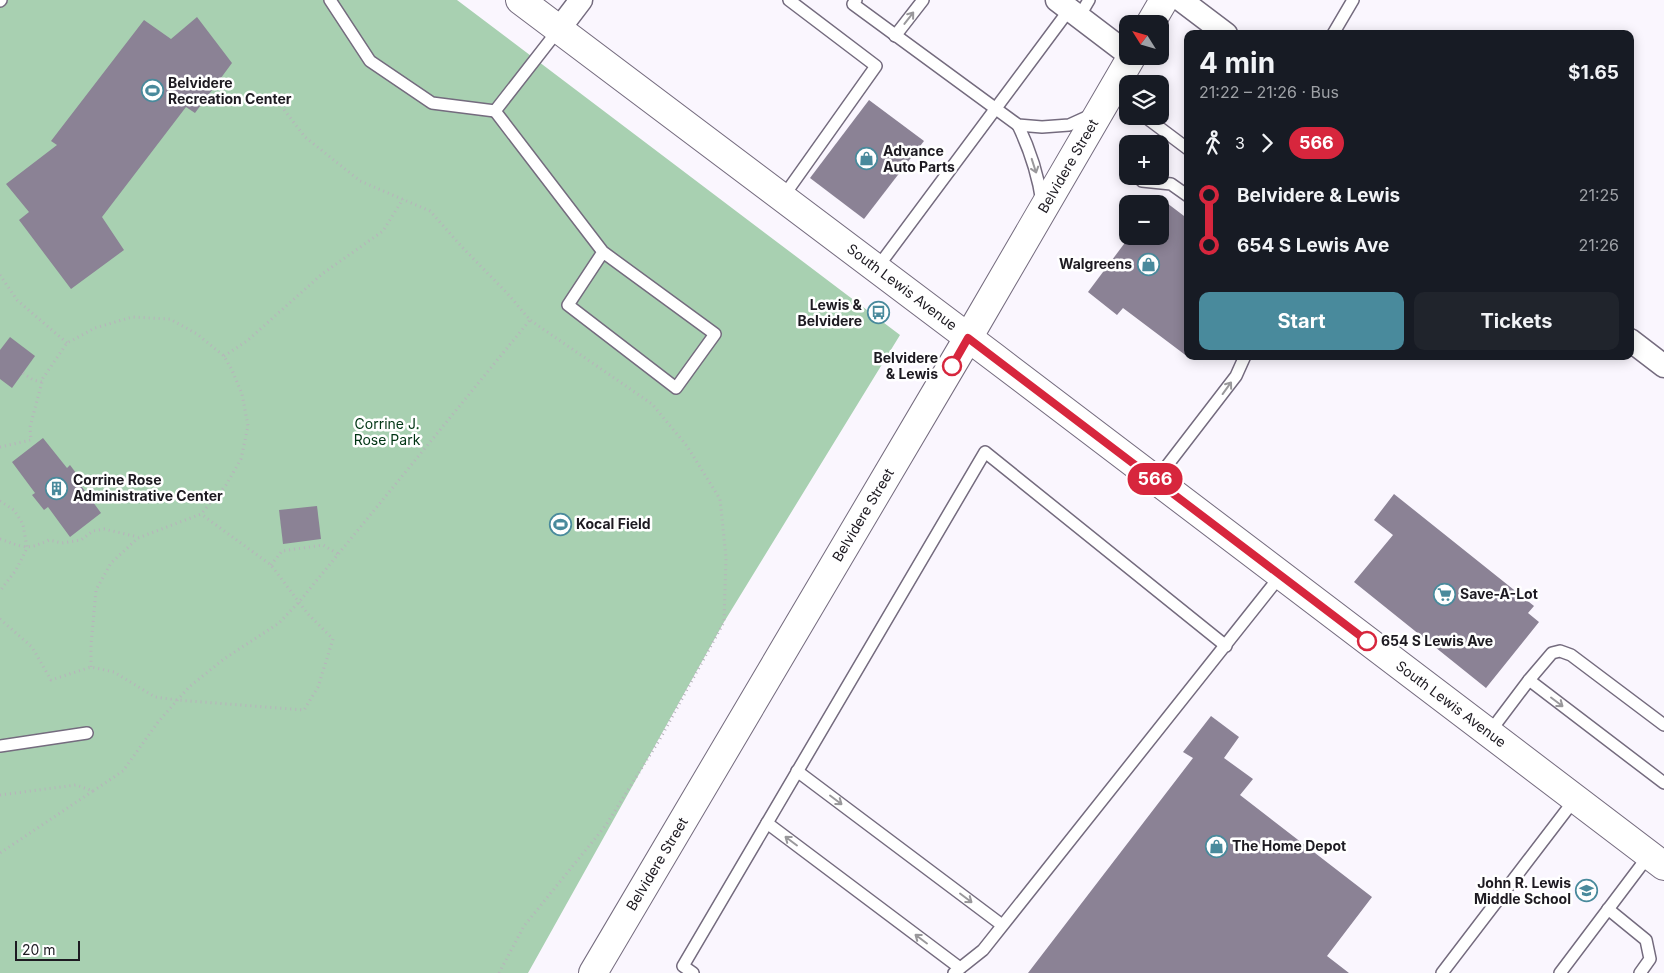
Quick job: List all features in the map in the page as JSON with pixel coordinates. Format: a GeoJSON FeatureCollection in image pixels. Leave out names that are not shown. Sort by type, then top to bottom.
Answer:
{"type":"FeatureCollection","features":[{"type":"Feature","properties":{"kind":"main road","name":"South Lewis Avenue"},"geometry":{"type":"LineString","coordinates":[[520,0],[877,268],[1656,861]]}},
{"type":"Feature","properties":{"kind":"main road"},"geometry":{"type":"LineString","coordinates":[[1155,15],[1164,0]]}},
{"type":"Feature","properties":{"kind":"main road","name":"Belvidere Street"},"geometry":{"type":"LineString","coordinates":[[593,973],[1043,210],[1113,102],[1127,65]]}},
{"type":"Feature","properties":{"kind":"street"},"geometry":{"type":"LineString","coordinates":[[559,29],[581,0]]}},
{"type":"Feature","properties":{"kind":"street"},"geometry":{"type":"LineString","coordinates":[[1181,0],[1221,30]]}},
{"type":"Feature","properties":{"kind":"street"},"geometry":{"type":"LineString","coordinates":[[1074,7],[1119,46]]}},
{"type":"Feature","properties":{"kind":"street"},"geometry":{"type":"LineString","coordinates":[[1634,343],[1664,366]]}},
{"type":"Feature","properties":{"kind":"lane"},"geometry":{"type":"LineString","coordinates":[[330,0],[370,60],[432,103],[495,111],[603,252],[715,334],[676,388],[568,305],[603,252]]}},
{"type":"Feature","properties":{"kind":"lane"},"geometry":{"type":"LineString","coordinates":[[783,198],[876,66],[789,0]]}},
{"type":"Feature","properties":{"kind":"lane"},"geometry":{"type":"LineString","coordinates":[[856,0],[852,4],[1018,125],[1042,127],[1069,125],[1113,102]]}},
{"type":"Feature","properties":{"kind":"lane"},"geometry":{"type":"LineString","coordinates":[[895,36],[923,0]]}},
{"type":"Feature","properties":{"kind":"lane"},"geometry":{"type":"LineString","coordinates":[[1334,30],[1353,0]]}},
{"type":"Feature","properties":{"kind":"lane"},"geometry":{"type":"LineString","coordinates":[[877,268],[1074,7]]}},
{"type":"Feature","properties":{"kind":"lane"},"geometry":{"type":"LineString","coordinates":[[495,111],[559,29]]}},
{"type":"Feature","properties":{"kind":"lane"},"geometry":{"type":"LineString","coordinates":[[1018,125],[1028,147],[1038,178],[1043,210]]}},
{"type":"Feature","properties":{"kind":"lane"},"geometry":{"type":"LineString","coordinates":[[1156,125],[1184,146]]}},
{"type":"Feature","properties":{"kind":"lane"},"geometry":{"type":"LineString","coordinates":[[1169,184],[1184,193]]}},
{"type":"Feature","properties":{"kind":"lane"},"geometry":{"type":"LineString","coordinates":[[1156,480],[1236,376],[1242,360]]}},
{"type":"Feature","properties":{"kind":"lane"},"geometry":{"type":"LineString","coordinates":[[693,973],[683,966],[985,452],[1226,646]]}},
{"type":"Feature","properties":{"kind":"lane"},"geometry":{"type":"LineString","coordinates":[[767,823],[957,971],[983,950],[1281,575]]}},
{"type":"Feature","properties":{"kind":"lane"},"geometry":{"type":"LineString","coordinates":[[1489,733],[1552,653],[1560,651],[1571,655],[1664,725]]}},
{"type":"Feature","properties":{"kind":"lane"},"geometry":{"type":"LineString","coordinates":[[1529,680],[1664,783]]}},
{"type":"Feature","properties":{"kind":"lane"},"geometry":{"type":"LineString","coordinates":[[0,746],[87,733]]}},
{"type":"Feature","properties":{"kind":"lane"},"geometry":{"type":"LineString","coordinates":[[797,771],[1002,925]]}},
{"type":"Feature","properties":{"kind":"lane"},"geometry":{"type":"LineString","coordinates":[[1442,973],[1575,799]]}},
{"type":"Feature","properties":{"kind":"lane"},"geometry":{"type":"LineString","coordinates":[[1560,973],[1608,909],[1656,861]]}},
{"type":"Feature","properties":{"kind":"lane"},"geometry":{"type":"LineString","coordinates":[[1608,909],[1646,940],[1650,959],[1640,973]]}},
{"type":"Feature","properties":{"kind":"path"},"geometry":{"type":"LineString","coordinates":[[272,94],[305,137],[360,181],[430,211],[530,320],[652,404],[692,454],[720,499],[726,557],[724,622],[660,739],[606,825],[524,926],[499,973]]}},
{"type":"Feature","properties":{"kind":"path"},"geometry":{"type":"LineString","coordinates":[[224,356],[246,341],[322,274],[383,231],[403,199]]}},
{"type":"Feature","properties":{"kind":"path"},"geometry":{"type":"LineString","coordinates":[[0,275],[17,300],[67,343]]}},
{"type":"Feature","properties":{"kind":"path"},"geometry":{"type":"LineString","coordinates":[[0,447],[31,440],[30,427],[42,382],[67,343],[95,328],[132,317],[170,319],[197,334],[224,356],[242,394],[248,426],[241,459],[226,485],[201,514],[138,538],[111,562],[96,590],[91,667]]}},
{"type":"Feature","properties":{"kind":"path"},"geometry":{"type":"LineString","coordinates":[[0,853],[123,771],[158,722],[189,687],[224,659],[279,623],[299,602],[530,320]]}},
{"type":"Feature","properties":{"kind":"path"},"geometry":{"type":"LineString","coordinates":[[23,373],[33,380],[42,382]]}},
{"type":"Feature","properties":{"kind":"path"},"geometry":{"type":"LineString","coordinates":[[0,502],[14,510],[23,524],[27,548],[16,570],[0,591]]}},
{"type":"Feature","properties":{"kind":"path"},"geometry":{"type":"LineString","coordinates":[[0,619],[32,647],[51,680],[91,667],[114,672],[155,697],[304,710],[318,687],[333,640],[308,614],[271,565],[201,514]]}},
{"type":"Feature","properties":{"kind":"path"},"geometry":{"type":"LineString","coordinates":[[0,539],[27,548],[49,540],[62,543],[81,540],[93,531],[104,529],[138,538]]}},
{"type":"Feature","properties":{"kind":"path"},"geometry":{"type":"LineString","coordinates":[[271,565],[282,551],[323,545],[338,554]]}},
{"type":"Feature","properties":{"kind":"path"},"geometry":{"type":"LineString","coordinates":[[0,796],[76,785],[93,791]]}},
{"type":"Feature","properties":{"kind":"green space","name":"Corrine J. Rose Park"},"geometry":{"type":"Polygon","coordinates":[[[0,0],[457,0],[900,335],[724,622],[528,973],[0,973],[0,0]]]}},
{"type":"Feature","properties":{"kind":"building"},"geometry":{"type":"Polygon","coordinates":[[[197,17],[232,63],[195,113],[186,107],[102,217],[124,250],[71,289],[19,220],[29,212],[6,184],[57,145],[51,141],[144,20],[171,39],[197,17]]]}},
{"type":"Feature","properties":{"kind":"building","name":"Advance Auto Parts"},"geometry":{"type":"Polygon","coordinates":[[[869,100],[924,141],[864,219],[810,178],[869,100]]]}},
{"type":"Feature","properties":{"kind":"building","name":"Walgreens"},"geometry":{"type":"Polygon","coordinates":[[[1169,205],[1184,216],[1184,354],[1123,308],[1117,315],[1088,292],[1123,245],[1169,245],[1169,205]]]}},
{"type":"Feature","properties":{"kind":"building"},"geometry":{"type":"Polygon","coordinates":[[[10,337],[35,356],[12,388],[0,379],[0,350],[10,337]]]}},
{"type":"Feature","properties":{"kind":"building","name":"Corrine Rose Administrative Center"},"geometry":{"type":"Polygon","coordinates":[[[43,438],[67,468],[70,465],[82,481],[79,483],[101,513],[70,537],[48,507],[44,510],[32,495],[35,493],[12,462],[43,438]]]}},
{"type":"Feature","properties":{"kind":"building","name":"Save-A-Lot"},"geometry":{"type":"Polygon","coordinates":[[[1394,494],[1534,606],[1528,613],[1539,622],[1486,688],[1354,582],[1393,535],[1374,520],[1394,494]]]}},
{"type":"Feature","properties":{"kind":"building"},"geometry":{"type":"Polygon","coordinates":[[[317,506],[321,539],[283,544],[279,510],[317,506]]]}},
{"type":"Feature","properties":{"kind":"building","name":"The Home Depot"},"geometry":{"type":"Polygon","coordinates":[[[1211,716],[1239,737],[1224,758],[1253,779],[1240,795],[1372,897],[1327,956],[1349,973],[1028,973],[1193,758],[1183,752],[1211,716]]]}},
{"type":"Feature","properties":{"kind":"bus line","name":"566"},"geometry":{"type":"LineString","coordinates":[[952,366],[968,338],[1367,641]]}},
{"type":"Feature","properties":{"kind":"place","name":"Belvidere Recreation Center"},"geometry":{"type":"Point","coordinates":[152,91]}},
{"type":"Feature","properties":{"kind":"place","name":"Advance Auto Parts"},"geometry":{"type":"Point","coordinates":[867,159]}},
{"type":"Feature","properties":{"kind":"place","name":"Walgreens"},"geometry":{"type":"Point","coordinates":[1148,264]}},
{"type":"Feature","properties":{"kind":"place","name":"Lewis & Belvidere"},"geometry":{"type":"Point","coordinates":[878,313]}},
{"type":"Feature","properties":{"kind":"place","name":"Belvidere & Lewis"},"geometry":{"type":"Point","coordinates":[952,366]}},
{"type":"Feature","properties":{"kind":"place","name":"Corrine Rose Administrative Center"},"geometry":{"type":"Point","coordinates":[57,488]}},
{"type":"Feature","properties":{"kind":"place","name":"Kocal Field"},"geometry":{"type":"Point","coordinates":[560,524]}},
{"type":"Feature","properties":{"kind":"place","name":"Save-A-Lot"},"geometry":{"type":"Point","coordinates":[1444,594]}},
{"type":"Feature","properties":{"kind":"place","name":"654 S Lewis Ave"},"geometry":{"type":"Point","coordinates":[1367,641]}},
{"type":"Feature","properties":{"kind":"place","name":"The Home Depot"},"geometry":{"type":"Point","coordinates":[1216,846]}},
{"type":"Feature","properties":{"kind":"place","name":"John R. Lewis Middle School"},"geometry":{"type":"Point","coordinates":[1587,891]}}]}
